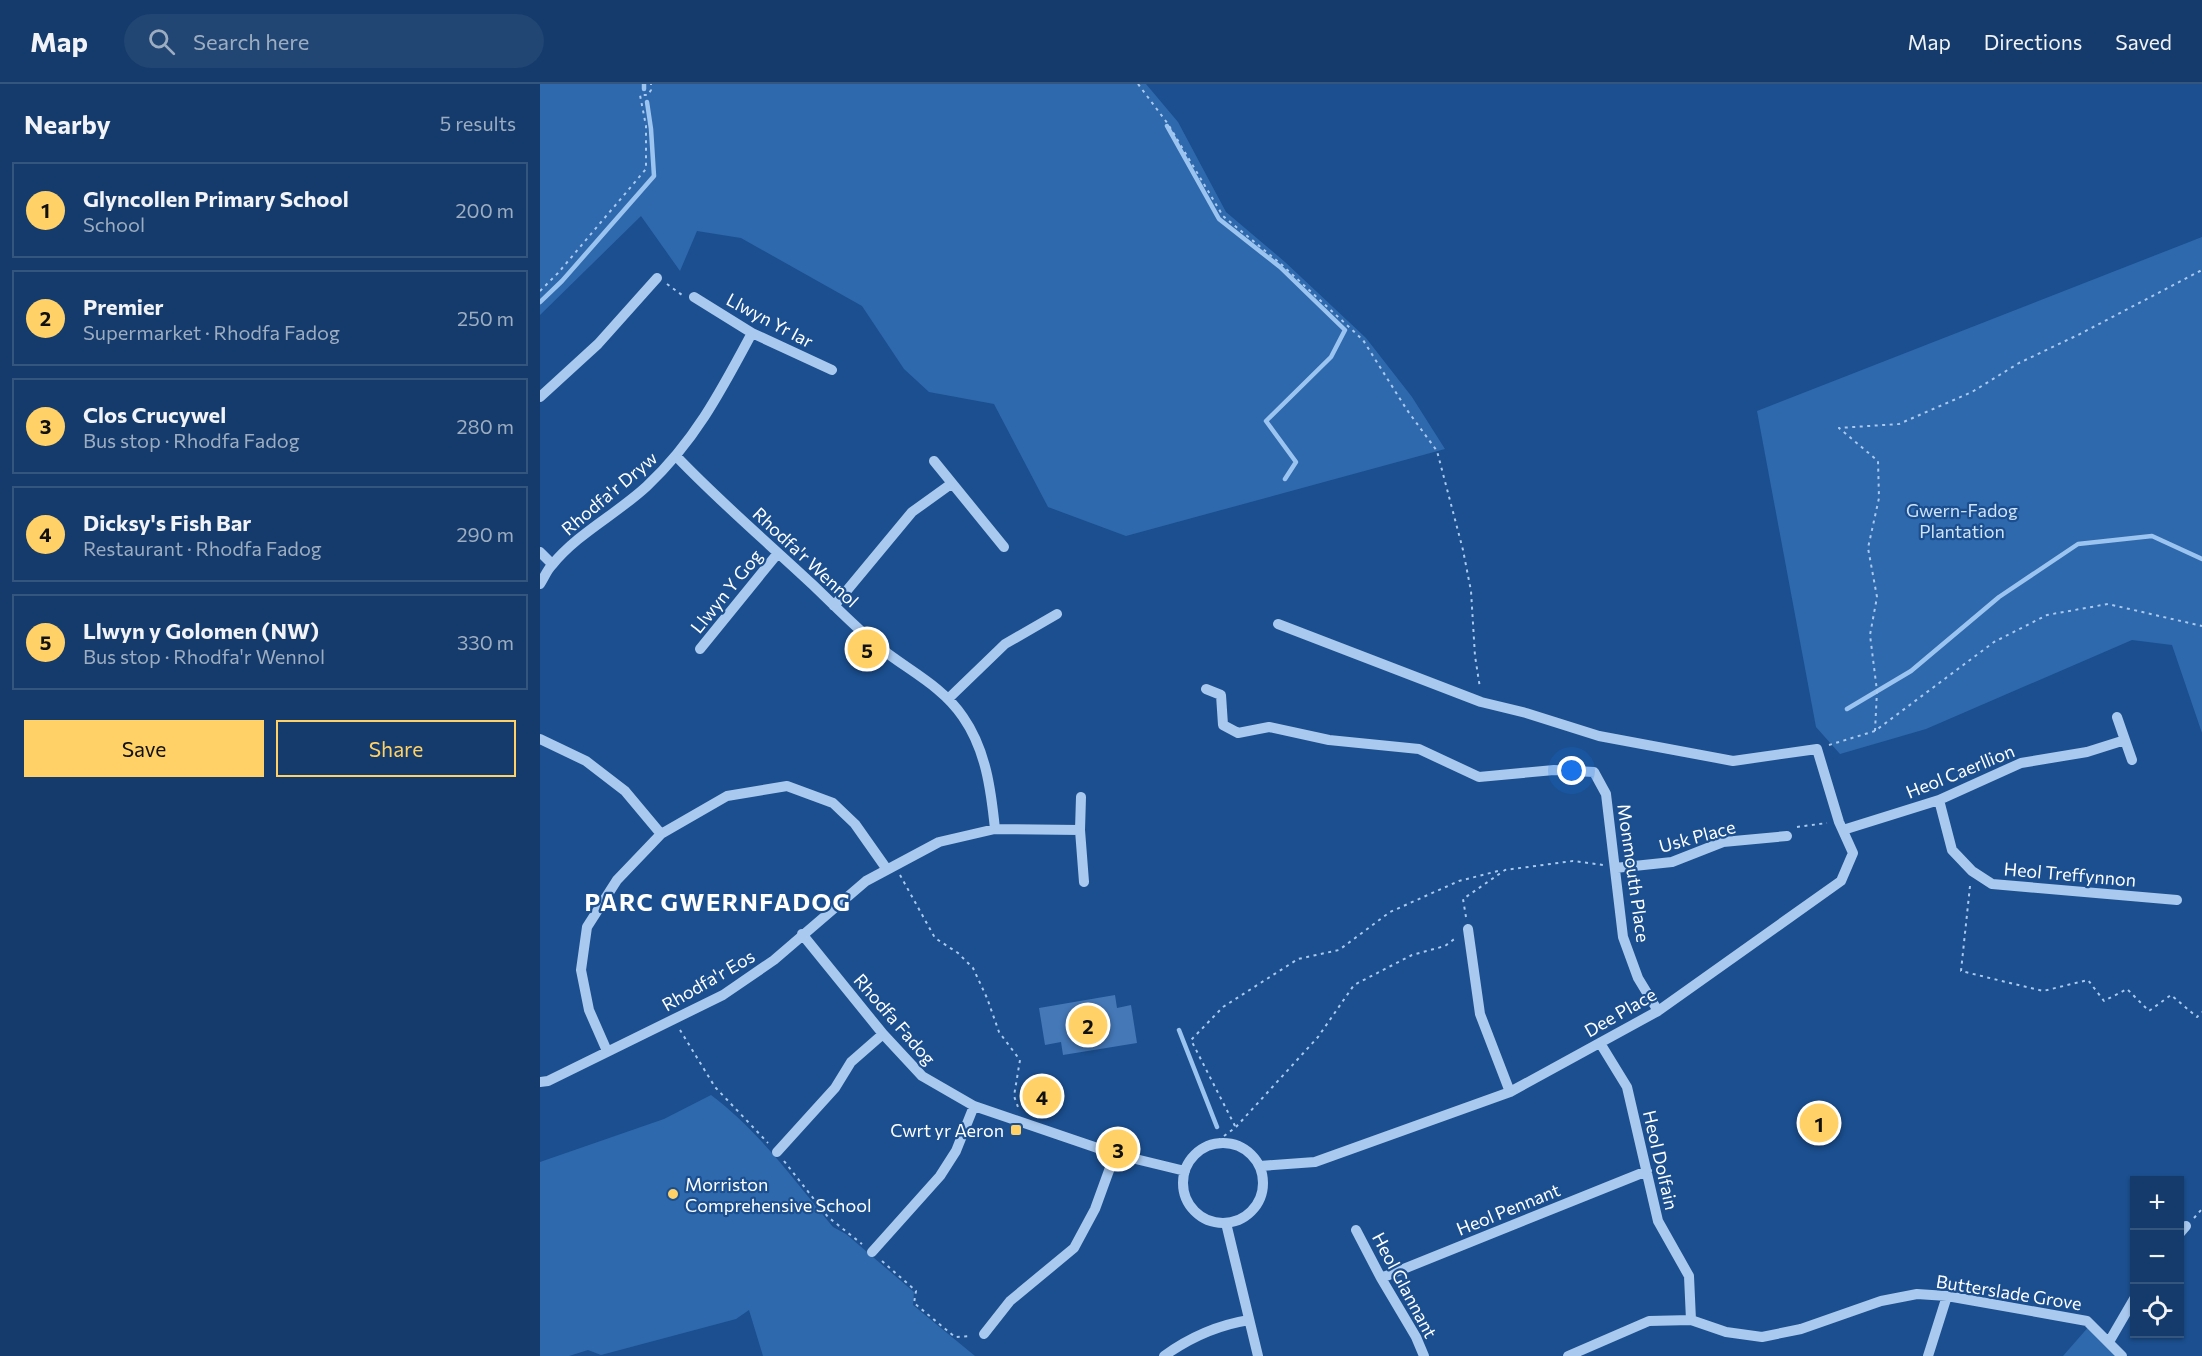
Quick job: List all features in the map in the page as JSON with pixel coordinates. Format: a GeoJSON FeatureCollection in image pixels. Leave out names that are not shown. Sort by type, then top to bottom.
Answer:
{"type":"FeatureCollection","features":[{"type":"Feature","properties":{"kind":"street"},"geometry":{"type":"LineString","coordinates":[[540,397],[598,344],[657,278]]}},
{"type":"Feature","properties":{"kind":"street","name":"Llwyn Yr Iar"},"geometry":{"type":"LineString","coordinates":[[694,297],[753,333],[832,370]]}},
{"type":"Feature","properties":{"kind":"street","name":"Rhodfa'r Dryw"},"geometry":{"type":"LineString","coordinates":[[540,584],[552,564],[580,538],[645,488],[677,457],[714,405],[753,333]]}},
{"type":"Feature","properties":{"kind":"street","name":"Rhodfa'r Wennol"},"geometry":{"type":"LineString","coordinates":[[677,457],[834,606],[883,650],[918,674],[948,699],[963,716],[979,747],[991,784],[995,829]]}},
{"type":"Feature","properties":{"kind":"street"},"geometry":{"type":"LineString","coordinates":[[934,461],[1004,547]]}},
{"type":"Feature","properties":{"kind":"street"},"geometry":{"type":"LineString","coordinates":[[834,606],[912,512],[951,484]]}},
{"type":"Feature","properties":{"kind":"street"},"geometry":{"type":"LineString","coordinates":[[540,552],[552,564]]}},
{"type":"Feature","properties":{"kind":"street","name":"Llwyn Y Gog"},"geometry":{"type":"LineString","coordinates":[[700,649],[778,553]]}},
{"type":"Feature","properties":{"kind":"street"},"geometry":{"type":"LineString","coordinates":[[948,699],[1005,644],[1057,614]]}},
{"type":"Feature","properties":{"kind":"street"},"geometry":{"type":"LineString","coordinates":[[1278,624],[1481,702],[1526,713],[1599,736],[1733,761],[1818,749]]}},
{"type":"Feature","properties":{"kind":"street","name":"Monmouth Place"},"geometry":{"type":"LineString","coordinates":[[1206,689],[1221,695],[1223,725],[1239,733],[1269,727],[1329,740],[1419,749],[1479,777],[1554,770],[1594,771],[1606,794],[1623,937],[1638,978],[1658,1011]]}},
{"type":"Feature","properties":{"kind":"street"},"geometry":{"type":"LineString","coordinates":[[2117,717],[2132,760]]}},
{"type":"Feature","properties":{"kind":"street"},"geometry":{"type":"LineString","coordinates":[[540,739],[594,766],[625,791],[661,834]]}},
{"type":"Feature","properties":{"kind":"street","name":"Heol Caerllion"},"geometry":{"type":"LineString","coordinates":[[1841,826],[1940,800],[2021,763],[2087,752],[2125,740]]}},
{"type":"Feature","properties":{"kind":"street","name":"Dee Place"},"geometry":{"type":"LineString","coordinates":[[1260,1166],[1315,1162],[1510,1092],[1658,1011],[1841,881],[1853,853],[1841,826],[1818,749]]}},
{"type":"Feature","properties":{"kind":"street"},"geometry":{"type":"LineString","coordinates":[[607,1051],[589,1011],[581,970],[587,927],[617,880],[661,834],[727,796],[788,786],[834,803],[891,866]]}},
{"type":"Feature","properties":{"kind":"street"},"geometry":{"type":"LineString","coordinates":[[1081,797],[1080,831],[1084,882]]}},
{"type":"Feature","properties":{"kind":"street","name":"Heol Treffynnon"},"geometry":{"type":"LineString","coordinates":[[1940,800],[1952,850],[1972,871],[1992,884],[2177,900]]}},
{"type":"Feature","properties":{"kind":"street","name":"Rhodfa'r Eos"},"geometry":{"type":"LineString","coordinates":[[540,1082],[548,1081],[723,995],[774,960],[866,881],[939,842],[995,829],[1080,831]]}},
{"type":"Feature","properties":{"kind":"street","name":"Usk Place"},"geometry":{"type":"LineString","coordinates":[[1615,868],[1672,862],[1723,842],[1787,836]]}},
{"type":"Feature","properties":{"kind":"street"},"geometry":{"type":"LineString","coordinates":[[1468,929],[1480,1014],[1510,1092]]}},
{"type":"Feature","properties":{"kind":"street","name":"Rhodfa Fadog"},"geometry":{"type":"LineString","coordinates":[[802,934],[883,1035],[922,1076],[974,1106],[1115,1154],[1185,1171]]}},
{"type":"Feature","properties":{"kind":"street"},"geometry":{"type":"LineString","coordinates":[[777,1152],[836,1088],[851,1062],[883,1035]]}},
{"type":"Feature","properties":{"kind":"street","name":"Heol Dolfain"},"geometry":{"type":"LineString","coordinates":[[1600,1043],[1627,1087],[1658,1221],[1689,1276],[1691,1320]]}},
{"type":"Feature","properties":{"kind":"street"},"geometry":{"type":"LineString","coordinates":[[872,1252],[940,1176],[956,1151],[974,1106]]}},
{"type":"Feature","properties":{"kind":"street"},"geometry":{"type":"LineString","coordinates":[[1226,1144],[1244,1149],[1255,1158],[1260,1166],[1263,1180],[1261,1198],[1254,1210],[1243,1219],[1226,1223],[1212,1222],[1200,1216],[1189,1204],[1184,1191],[1185,1171],[1192,1158],[1212,1145],[1226,1144]]}},
{"type":"Feature","properties":{"kind":"street"},"geometry":{"type":"LineString","coordinates":[[984,1334],[1010,1301],[1074,1248],[1095,1209],[1115,1154]]}},
{"type":"Feature","properties":{"kind":"street","name":"Heol Pennant"},"geometry":{"type":"LineString","coordinates":[[1381,1278],[1647,1171]]}},
{"type":"Feature","properties":{"kind":"street"},"geometry":{"type":"LineString","coordinates":[[1226,1223],[1258,1356]]}},
{"type":"Feature","properties":{"kind":"street","name":"Heol Glannant"},"geometry":{"type":"LineString","coordinates":[[1356,1230],[1381,1278],[1416,1336],[1424,1356]]}},
{"type":"Feature","properties":{"kind":"street","name":"Butterslade Grove"},"geometry":{"type":"LineString","coordinates":[[1568,1356],[1649,1321],[1691,1320],[1726,1332],[1761,1337],[1801,1329],[1881,1301],[1917,1294],[1947,1296],[2088,1321],[2122,1356]]}},
{"type":"Feature","properties":{"kind":"street"},"geometry":{"type":"LineString","coordinates":[[1928,1356],[1947,1296]]}},
{"type":"Feature","properties":{"kind":"street"},"geometry":{"type":"LineString","coordinates":[[2109,1342],[2130,1306]]}},
{"type":"Feature","properties":{"kind":"street"},"geometry":{"type":"LineString","coordinates":[[1164,1356],[1182,1343],[1232,1323],[1249,1320]]}},
{"type":"Feature","properties":{"kind":"path"},"geometry":{"type":"LineString","coordinates":[[540,291],[646,169],[646,126],[640,95],[648,95],[651,84]]}},
{"type":"Feature","properties":{"kind":"path"},"geometry":{"type":"LineString","coordinates":[[1138,84],[1168,123],[1223,216],[1281,264],[1363,340],[1407,410],[1437,451],[1463,550],[1471,591],[1475,656],[1481,702]]}},
{"type":"Feature","properties":{"kind":"path"},"geometry":{"type":"LineString","coordinates":[[1875,731],[1877,691],[1870,635],[1877,597],[1868,548],[1879,498],[1878,462],[1839,428],[1899,424],[1972,392],[2019,363],[2202,270]]}},
{"type":"Feature","properties":{"kind":"path"},"geometry":{"type":"LineString","coordinates":[[657,278],[685,297],[694,297]]}},
{"type":"Feature","properties":{"kind":"path"},"geometry":{"type":"LineString","coordinates":[[1818,749],[1875,731],[1994,642],[2047,615],[2108,604],[2202,626]]}},
{"type":"Feature","properties":{"kind":"path"},"geometry":{"type":"LineString","coordinates":[[1787,836],[1792,828],[1841,826]]}},
{"type":"Feature","properties":{"kind":"path"},"geometry":{"type":"LineString","coordinates":[[1236,1127],[1191,1040],[1223,1007],[1298,959],[1339,950],[1390,912],[1459,881],[1505,870],[1573,861],[1615,868]]}},
{"type":"Feature","properties":{"kind":"path"},"geometry":{"type":"LineString","coordinates":[[891,866],[935,938],[958,953],[973,968],[999,1032],[1020,1060],[1014,1096],[1022,1123]]}},
{"type":"Feature","properties":{"kind":"path"},"geometry":{"type":"LineString","coordinates":[[1212,1145],[1236,1127],[1318,1037],[1354,986],[1412,955],[1444,946],[1468,929],[1463,899],[1505,870]]}},
{"type":"Feature","properties":{"kind":"path"},"geometry":{"type":"LineString","coordinates":[[1972,871],[1961,971],[2043,991],[2088,980],[2104,1001],[2127,989],[2149,1011],[2171,996],[2197,1017],[2202,1012]]}},
{"type":"Feature","properties":{"kind":"path"},"geometry":{"type":"LineString","coordinates":[[674,1020],[715,1087],[777,1152],[828,1217],[916,1291],[914,1303],[955,1337],[984,1334]]}},
{"type":"Feature","properties":{"kind":"green space"},"geometry":{"type":"Polygon","coordinates":[[[540,84],[1146,84],[1178,122],[1226,212],[1285,262],[1366,338],[1412,397],[1445,449],[1126,536],[1048,507],[994,404],[929,392],[904,369],[862,306],[741,238],[697,231],[680,271],[641,216],[540,315],[540,84]]]}},
{"type":"Feature","properties":{"kind":"green space","name":"Gwern-Fadog Plantation"},"geometry":{"type":"Polygon","coordinates":[[[2202,237],[2202,733],[2172,645],[2132,640],[1926,729],[1840,754],[1816,727],[1757,411],[2202,237]]]}},
{"type":"Feature","properties":{"kind":"green space","name":"Morriston Comprehensive School"},"geometry":{"type":"Polygon","coordinates":[[[711,1095],[761,1140],[833,1227],[846,1234],[914,1292],[913,1305],[975,1356],[763,1356],[749,1310],[736,1319],[601,1355],[588,1350],[569,1356],[540,1356],[540,1162],[664,1119],[711,1095]]]}},
{"type":"Feature","properties":{"kind":"green space"},"geometry":{"type":"Polygon","coordinates":[[[2091,1324],[2122,1356],[2063,1356],[2091,1324]]]}},
{"type":"Feature","properties":{"kind":"building"},"geometry":{"type":"Polygon","coordinates":[[[1115,995],[1117,1008],[1131,1005],[1137,1043],[1063,1055],[1061,1042],[1045,1045],[1039,1008],[1115,995]]]}},
{"type":"Feature","properties":{"kind":"building"},"geometry":{"type":"Polygon","coordinates":[[[1053,1083],[1056,1105],[1030,1109],[1027,1087],[1053,1083]]]}},
{"type":"Feature","properties":{"kind":"waterway"},"geometry":{"type":"LineString","coordinates":[[644,84],[644,89]]}},
{"type":"Feature","properties":{"kind":"waterway"},"geometry":{"type":"LineString","coordinates":[[540,302],[562,281],[654,176],[647,102]]}},
{"type":"Feature","properties":{"kind":"waterway"},"geometry":{"type":"LineString","coordinates":[[1167,126],[1219,219],[1280,267],[1345,330],[1331,357],[1266,421],[1296,462],[1285,479]]}},
{"type":"Feature","properties":{"kind":"waterway"},"geometry":{"type":"LineString","coordinates":[[1847,709],[1911,671],[1999,597],[2078,544],[2152,536],[2202,559]]}},
{"type":"Feature","properties":{"kind":"waterway"},"geometry":{"type":"LineString","coordinates":[[1179,1030],[1217,1127]]}},
{"type":"Feature","properties":{"kind":"place","name":"Llwyn y Golomen (NW)"},"geometry":{"type":"Point","coordinates":[867,649]}},
{"type":"Feature","properties":{"kind":"place","name":"Premier"},"geometry":{"type":"Point","coordinates":[1088,1025]}},
{"type":"Feature","properties":{"kind":"place","name":"Dicksy's Fish Bar"},"geometry":{"type":"Point","coordinates":[1042,1096]}},
{"type":"Feature","properties":{"kind":"place","name":"Glyncollen Primary School"},"geometry":{"type":"Point","coordinates":[1819,1123]}},
{"type":"Feature","properties":{"kind":"place","name":"Cwrt yr Aeron"},"geometry":{"type":"Point","coordinates":[1016,1130]}},
{"type":"Feature","properties":{"kind":"place","name":"Clos Crucywel"},"geometry":{"type":"Point","coordinates":[1118,1149]}},
{"type":"Feature","properties":{"kind":"place","name":"Morriston Comprehensive School"},"geometry":{"type":"Point","coordinates":[673,1194]}},
{"type":"Feature","properties":{"kind":"district","name":"PARC GWERNFADOG"},"geometry":{"type":"Point","coordinates":[718,901]}}]}
